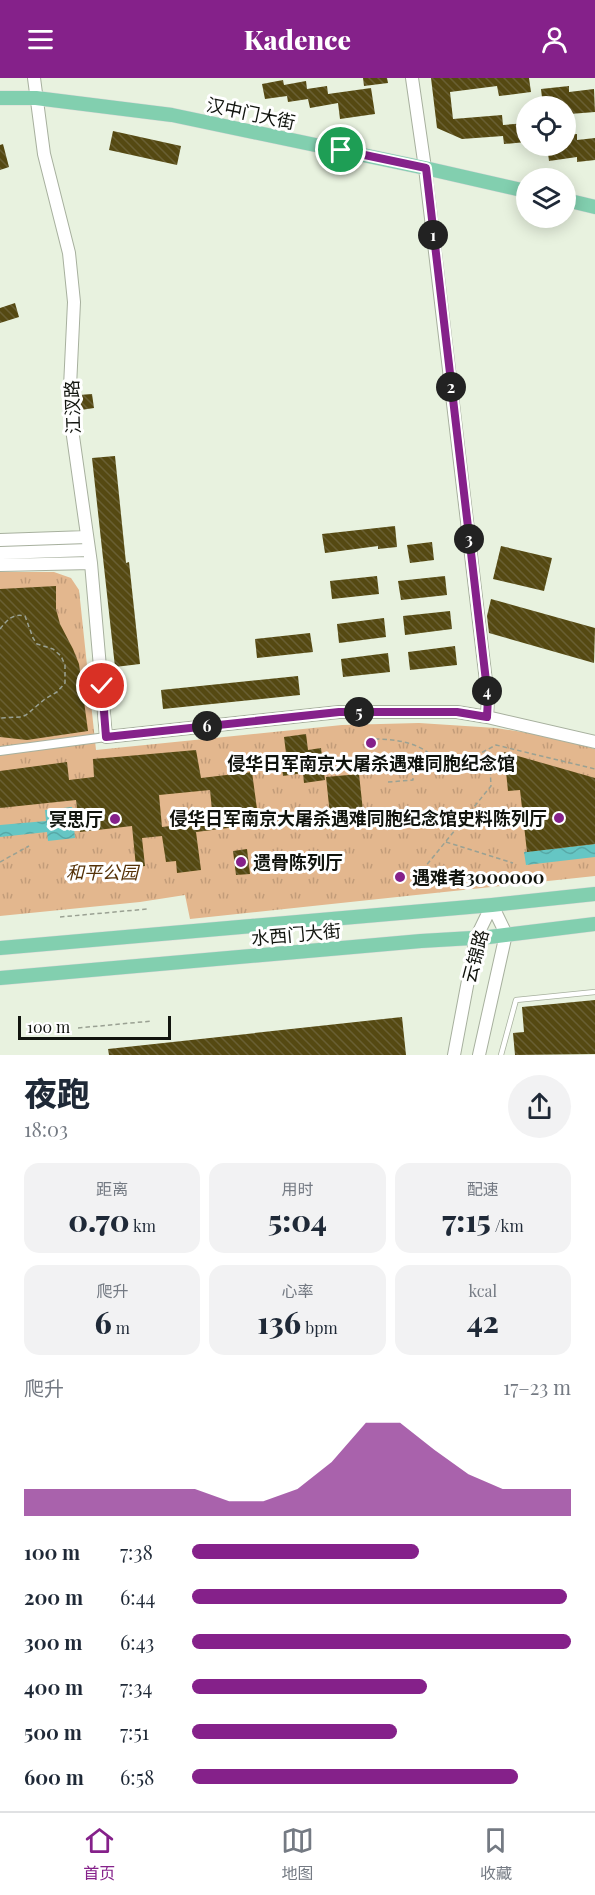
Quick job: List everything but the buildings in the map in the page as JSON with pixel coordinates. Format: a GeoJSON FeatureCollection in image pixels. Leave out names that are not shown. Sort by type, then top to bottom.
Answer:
{"type":"FeatureCollection","features":[{"type":"Feature","properties":{"kind":"main road","name":"汉中门大街"},"geometry":{"type":"LineString","coordinates":[[0,98],[36,98],[172,115],[516,189]]}},
{"type":"Feature","properties":{"kind":"main road"},"geometry":{"type":"LineString","coordinates":[[576,202],[595,207]]}},
{"type":"Feature","properties":{"kind":"main road","name":"水西门大街"},"geometry":{"type":"LineString","coordinates":[[0,948],[595,894]]}},
{"type":"Feature","properties":{"kind":"main road","name":"水西门大街"},"geometry":{"type":"LineString","coordinates":[[0,978],[476,938],[595,924]]}},
{"type":"Feature","properties":{"kind":"street","name":"江汊路"},"geometry":{"type":"LineString","coordinates":[[34,78],[44,154],[69,253],[74,302],[69,408],[91,563],[106,737]]}},
{"type":"Feature","properties":{"kind":"street"},"geometry":{"type":"LineString","coordinates":[[412,78],[426,168],[488,698],[487,717]]}},
{"type":"Feature","properties":{"kind":"street"},"geometry":{"type":"LineString","coordinates":[[0,540],[87,537]]}},
{"type":"Feature","properties":{"kind":"street"},"geometry":{"type":"LineString","coordinates":[[0,553],[89,550]]}},
{"type":"Feature","properties":{"kind":"street"},"geometry":{"type":"LineString","coordinates":[[0,565],[91,563]]}},
{"type":"Feature","properties":{"kind":"street"},"geometry":{"type":"LineString","coordinates":[[0,751],[339,712],[457,712],[595,742]]}},
{"type":"Feature","properties":{"kind":"street","name":"云锦路"},"geometry":{"type":"LineString","coordinates":[[479,1055],[506,934],[492,905]]}},
{"type":"Feature","properties":{"kind":"street","name":"云锦路"},"geometry":{"type":"LineString","coordinates":[[454,1055],[476,938],[492,905]]}},
{"type":"Feature","properties":{"kind":"lane"},"geometry":{"type":"LineString","coordinates":[[501,1055],[516,1000],[595,992]]}},
{"type":"Feature","properties":{"kind":"path"},"geometry":{"type":"LineString","coordinates":[[0,629],[8,619],[19,614],[25,616],[37,644],[53,649],[61,656],[65,665],[65,683],[57,692],[21,717],[0,718]]}},
{"type":"Feature","properties":{"kind":"path"},"geometry":{"type":"LineString","coordinates":[[375,739],[402,741],[420,747],[434,757],[439,766]]}},
{"type":"Feature","properties":{"kind":"path"},"geometry":{"type":"LineString","coordinates":[[448,770],[496,745],[595,770]]}},
{"type":"Feature","properties":{"kind":"path"},"geometry":{"type":"LineString","coordinates":[[388,782],[413,780],[412,768],[439,766],[448,770],[490,767],[491,786],[416,878]]}},
{"type":"Feature","properties":{"kind":"path"},"geometry":{"type":"LineString","coordinates":[[446,842],[513,863]]}},
{"type":"Feature","properties":{"kind":"path"},"geometry":{"type":"LineString","coordinates":[[0,862],[29,846]]}},
{"type":"Feature","properties":{"kind":"path"},"geometry":{"type":"LineString","coordinates":[[60,917],[147,909]]}},
{"type":"Feature","properties":{"kind":"path"},"geometry":{"type":"LineString","coordinates":[[78,1028],[152,1021]]}},
{"type":"Feature","properties":{"kind":"green space","name":"侵华日军南京大屠杀遇难同胞纪念馆"},"geometry":{"type":"Polygon","coordinates":[[[0,572],[54,572],[71,578],[79,590],[96,750],[342,725],[419,723],[496,728],[554,737],[595,749],[595,876],[190,919],[185,895],[140,902],[0,916],[0,572]]]}},
{"type":"Feature","properties":{"kind":"water"},"geometry":{"type":"Polygon","coordinates":[[[72,807],[75,838],[48,841],[47,832],[0,837],[0,825],[46,821],[45,810],[72,807]]]}},
{"type":"Feature","properties":{"kind":"water"},"geometry":{"type":"Polygon","coordinates":[[[595,844],[595,857],[526,865],[524,852],[595,844]]]}},
{"type":"Feature","properties":{"kind":"place","name":"侵华日军南京大屠杀遇难同胞纪念馆"},"geometry":{"type":"Point","coordinates":[371,743]}},
{"type":"Feature","properties":{"kind":"place","name":"侵华日军南京大屠杀遇难同胞纪念馆史料陈列厅"},"geometry":{"type":"Point","coordinates":[559,818]}},
{"type":"Feature","properties":{"kind":"place","name":"冥思厅"},"geometry":{"type":"Point","coordinates":[115,819]}},
{"type":"Feature","properties":{"kind":"place","name":"遗骨陈列厅"},"geometry":{"type":"Point","coordinates":[241,862]}},
{"type":"Feature","properties":{"kind":"place","name":"遇难者3000000"},"geometry":{"type":"Point","coordinates":[400,877]}},
{"type":"Feature","properties":{"kind":"route"},"geometry":{"type":"LineString","coordinates":[[102,686],[106,737],[339,712],[457,712],[487,717],[488,698],[426,168],[341,150]]}},
{"type":"Feature","properties":{"kind":"park label","name":"和平公园"},"geometry":{"type":"Point","coordinates":[102,872]}}]}
